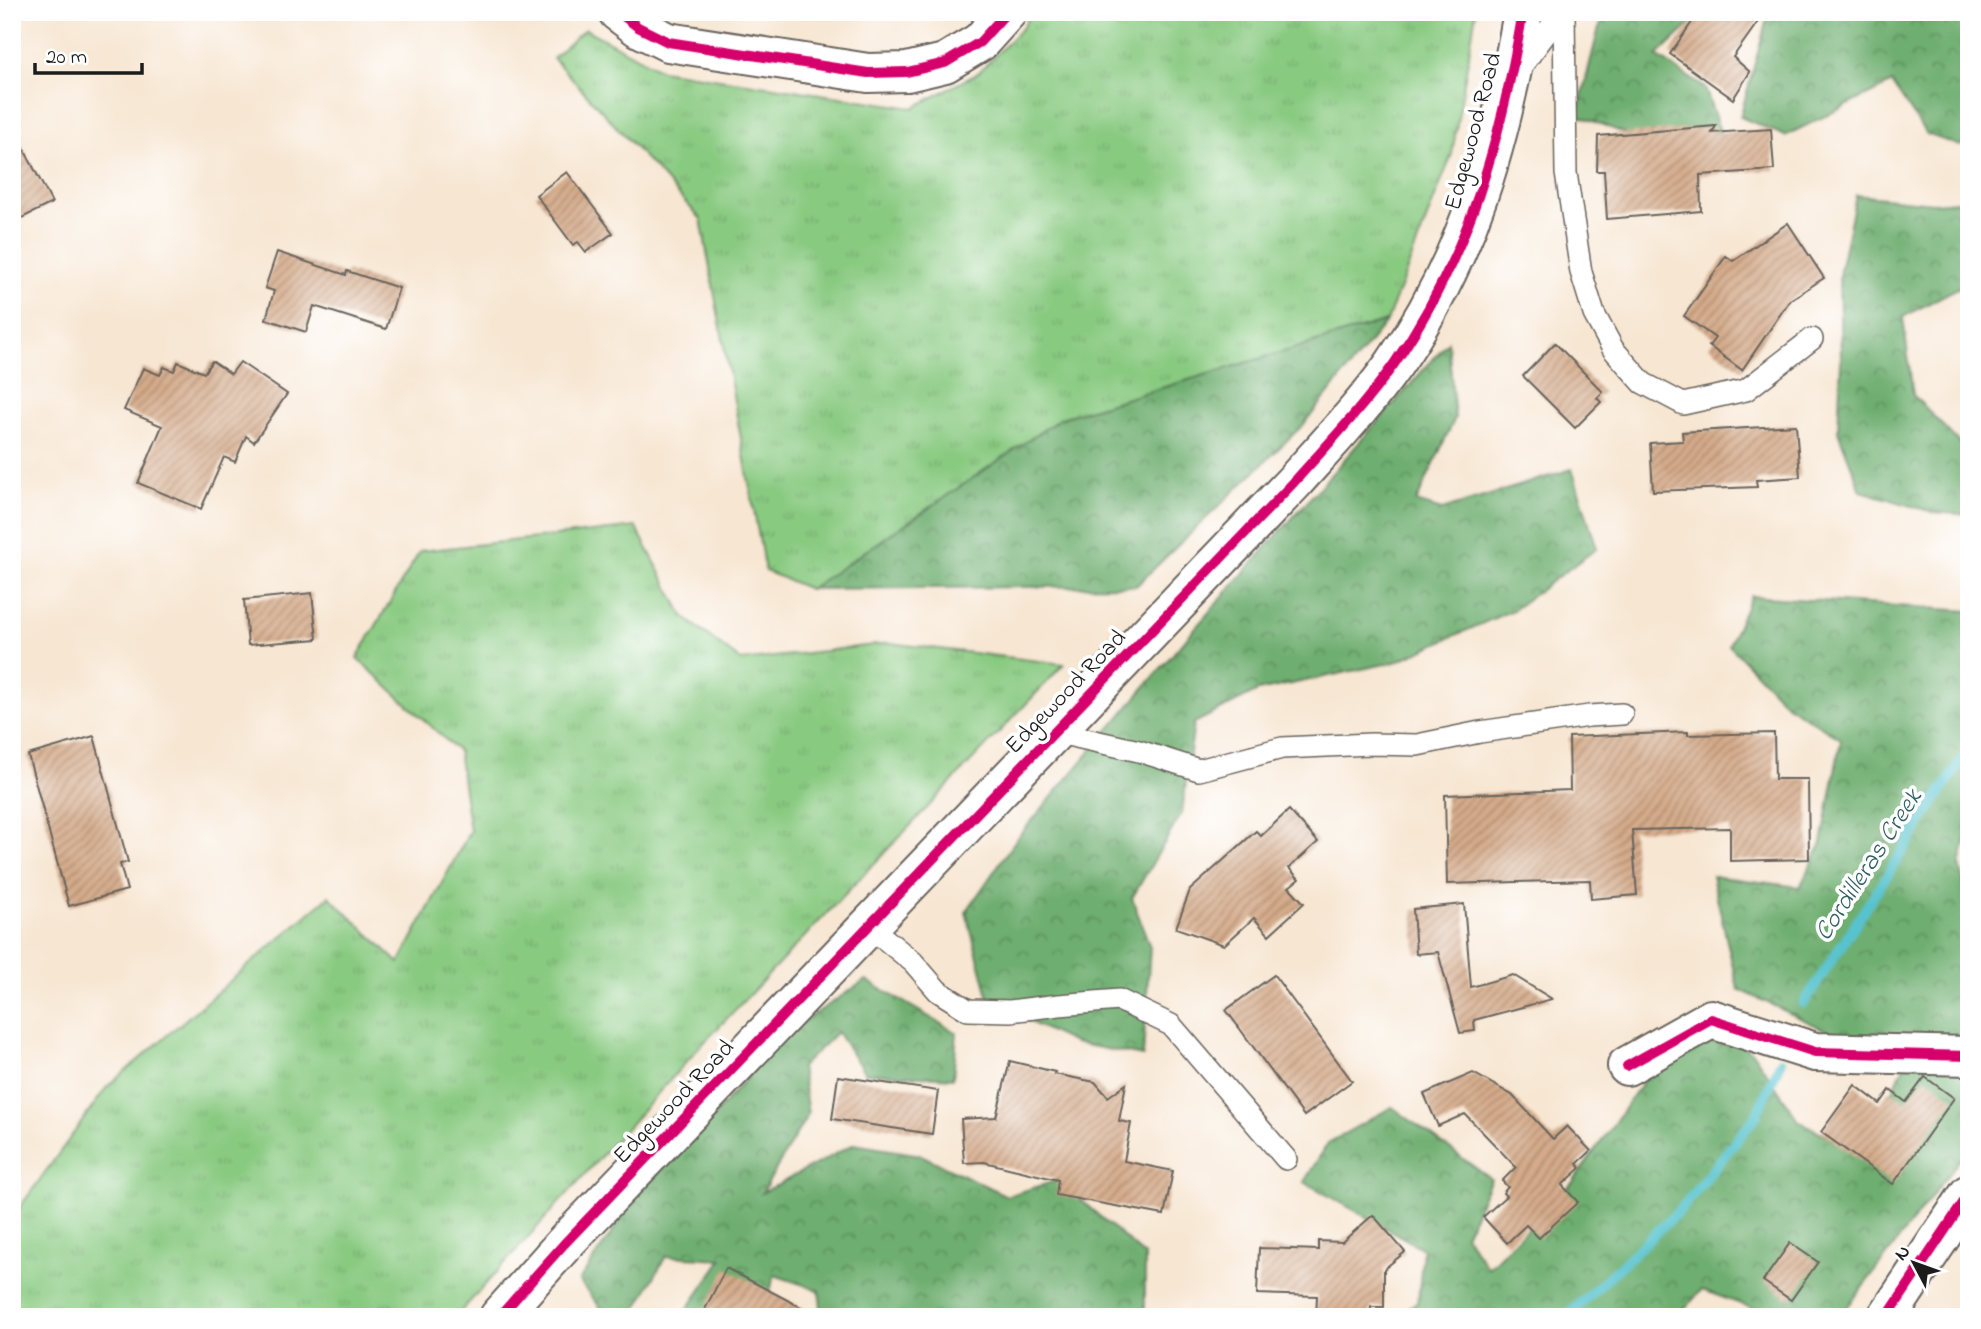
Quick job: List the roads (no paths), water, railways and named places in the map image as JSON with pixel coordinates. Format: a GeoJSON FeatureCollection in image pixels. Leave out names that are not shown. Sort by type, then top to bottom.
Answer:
{"type":"FeatureCollection","features":[{"type":"Feature","properties":{"kind":"main road"},"geometry":{"type":"LineString","coordinates":[[618,12],[638,27],[668,41],[868,73],[908,72],[945,63],[980,42],[1007,12]]}},
{"type":"Feature","properties":{"kind":"main road","name":"Edgewood Road"},"geometry":{"type":"LineString","coordinates":[[499,1317],[574,1235],[1294,482],[1346,424],[1393,364],[1435,299],[1466,232],[1491,161],[1512,78],[1524,12]]}},
{"type":"Feature","properties":{"kind":"main road"},"geometry":{"type":"LineString","coordinates":[[1627,1066],[1711,1019],[1815,1052],[1969,1056]]}},
{"type":"Feature","properties":{"kind":"main road"},"geometry":{"type":"LineString","coordinates":[[1887,1317],[1969,1194]]}},
{"type":"Feature","properties":{"kind":"lane"},"geometry":{"type":"LineString","coordinates":[[1512,78],[1563,12]]}},
{"type":"Feature","properties":{"kind":"lane"},"geometry":{"type":"LineString","coordinates":[[1563,12],[1566,173],[1570,206],[1581,272],[1594,314],[1613,349],[1643,383],[1683,404],[1746,390],[1812,339]]}},
{"type":"Feature","properties":{"kind":"lane"},"geometry":{"type":"LineString","coordinates":[[1055,732],[1139,751],[1199,770],[1282,748],[1417,745],[1480,732],[1622,713]]}},
{"type":"Feature","properties":{"kind":"lane"},"geometry":{"type":"LineString","coordinates":[[869,926],[913,962],[938,991],[968,1010],[1010,1011],[1119,1000],[1171,1025],[1286,1159]]}},
{"type":"Feature","properties":{"kind":"waterway","name":"Cordilleras Creek"},"geometry":{"type":"LineString","coordinates":[[1804,1003],[1969,749]]}},
{"type":"Feature","properties":{"kind":"waterway","name":"Cordilleras Creek"},"geometry":{"type":"LineString","coordinates":[[1566,1317],[1681,1209],[1756,1116],[1781,1061]]}}]}
